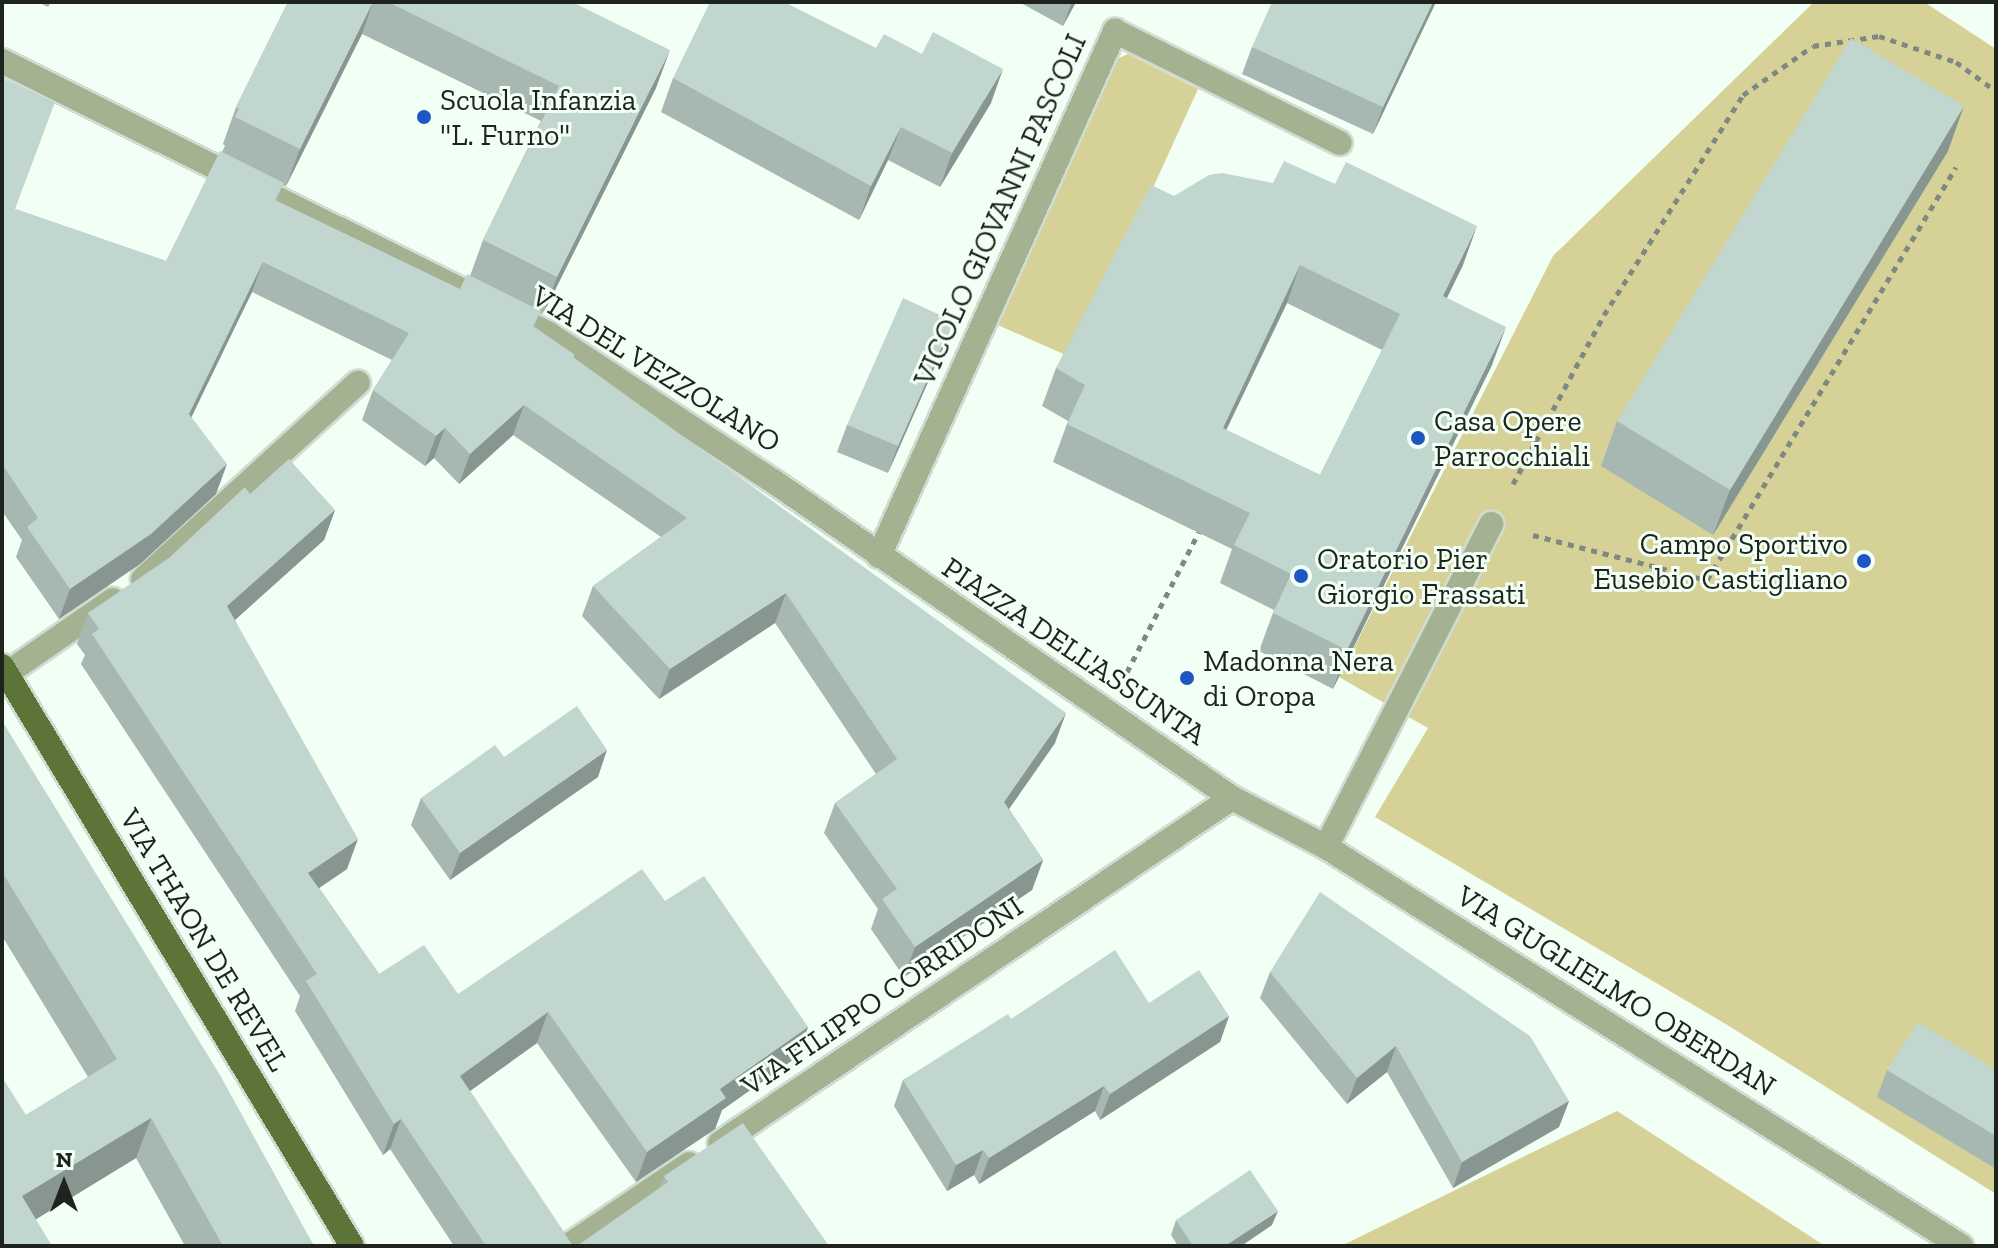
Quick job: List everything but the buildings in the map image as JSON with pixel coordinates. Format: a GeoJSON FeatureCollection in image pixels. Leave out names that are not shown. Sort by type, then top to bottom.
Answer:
{"type":"FeatureCollection","features":[{"type":"Feature","properties":{"kind":"main road","name":"VIA THAON DE REVEL"},"geometry":{"type":"LineString","coordinates":[[4,670],[352,1246]]}},
{"type":"Feature","properties":{"kind":"street","name":"VICOLO GIOVANNI PASCOLI"},"geometry":{"type":"LineString","coordinates":[[879,556],[1115,31],[1340,143]]}},
{"type":"Feature","properties":{"kind":"street","name":"VIA DEL VEZZOLANO"},"geometry":{"type":"LineString","coordinates":[[2,61],[549,334],[773,481],[879,556]]}},
{"type":"Feature","properties":{"kind":"street"},"geometry":{"type":"LineString","coordinates":[[4,670],[149,576],[358,383]]}},
{"type":"Feature","properties":{"kind":"street"},"geometry":{"type":"LineString","coordinates":[[1326,847],[1491,524]]}},
{"type":"Feature","properties":{"kind":"street","name":"PIAZZA DELL'ASSUNTA"},"geometry":{"type":"LineString","coordinates":[[879,556],[1232,798]]}},
{"type":"Feature","properties":{"kind":"street","name":"VIA GUGLIELMO OBERDAN"},"geometry":{"type":"LineString","coordinates":[[1232,798],[1326,847],[1954,1244]]}},
{"type":"Feature","properties":{"kind":"street","name":"VIA FILIPPO CORRIDONI"},"geometry":{"type":"LineString","coordinates":[[568,1246],[1232,798]]}},
{"type":"Feature","properties":{"kind":"path"},"geometry":{"type":"LineString","coordinates":[[1956,167],[1707,580],[1491,524],[1604,315],[1743,95],[1813,46],[1879,36],[1956,62],[1996,91]]}},
{"type":"Feature","properties":{"kind":"path"},"geometry":{"type":"LineString","coordinates":[[1106,712],[1204,521]]}},
{"type":"Feature","properties":{"kind":"shaded area"},"geometry":{"type":"Polygon","coordinates":[[[1814,2],[1924,2],[1996,49],[1996,1194],[1729,1026],[1375,817],[1428,728],[1339,677],[1553,256],[1814,2]]]}},
{"type":"Feature","properties":{"kind":"shaded area"},"geometry":{"type":"Polygon","coordinates":[[[1128,54],[1198,89],[1137,223],[1068,356],[991,322],[1105,64],[1128,54]]]}},
{"type":"Feature","properties":{"kind":"shaded area"},"geometry":{"type":"Polygon","coordinates":[[[1617,1111],[1825,1246],[1341,1246],[1617,1111]]]}},
{"type":"Feature","properties":{"kind":"place","name":"Scuola Infanzia \"L. Furno\""},"geometry":{"type":"Point","coordinates":[424,117]}},
{"type":"Feature","properties":{"kind":"place","name":"Casa Opere Parrocchiali"},"geometry":{"type":"Point","coordinates":[1418,438]}},
{"type":"Feature","properties":{"kind":"place","name":"Campo Sportivo Eusebio Castigliano"},"geometry":{"type":"Point","coordinates":[1864,561]}},
{"type":"Feature","properties":{"kind":"place","name":"Oratorio Pier Giorgio Frassati"},"geometry":{"type":"Point","coordinates":[1301,576]}},
{"type":"Feature","properties":{"kind":"place","name":"Madonna Nera di Oropa"},"geometry":{"type":"Point","coordinates":[1187,678]}}]}
